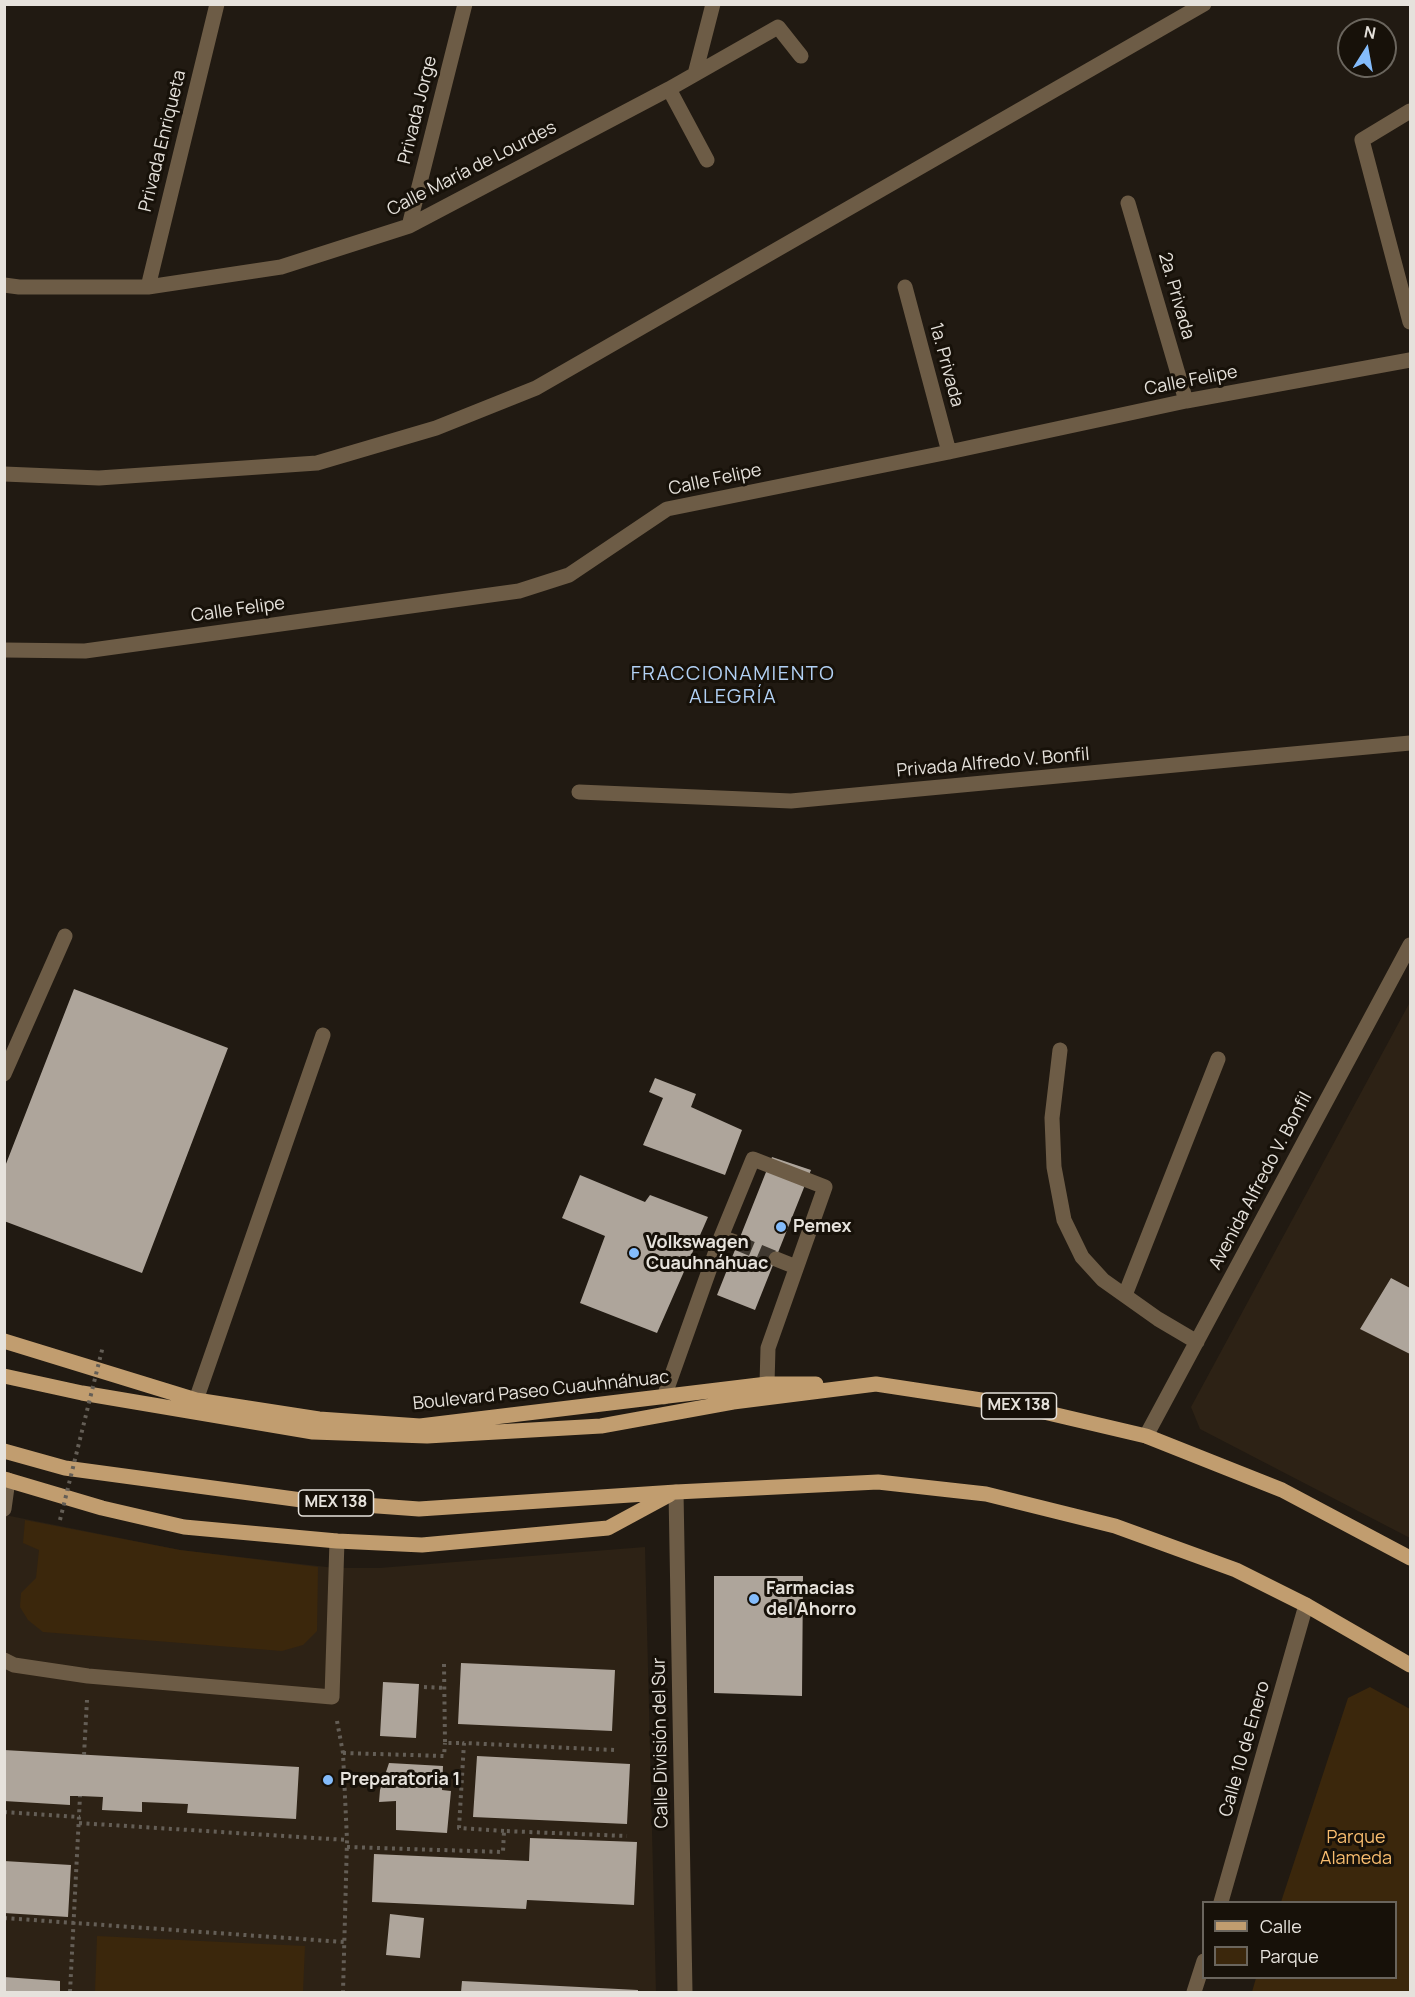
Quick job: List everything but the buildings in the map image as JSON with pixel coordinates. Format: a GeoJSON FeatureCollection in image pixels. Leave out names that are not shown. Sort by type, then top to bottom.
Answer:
{"type":"FeatureCollection","features":[{"type":"Feature","properties":{"kind":"main road","name":"Boulevard Paseo Cuauhnáhuac"},"geometry":{"type":"LineString","coordinates":[[4,1341],[196,1400],[319,1419],[420,1426],[767,1384],[876,1384],[1014,1405],[1146,1436],[1282,1490],[1410,1558]]}},
{"type":"Feature","properties":{"kind":"main road","name":"Boulevard Paseo Cuauhnáhuac"},"geometry":{"type":"LineString","coordinates":[[4,1376],[82,1394],[314,1432],[427,1436],[601,1426],[733,1402],[876,1384]]}},
{"type":"Feature","properties":{"kind":"main road","name":"MEX 138"},"geometry":{"type":"LineString","coordinates":[[4,1451],[65,1468],[309,1501],[419,1509],[675,1492],[879,1482],[986,1494],[1115,1526],[1236,1570],[1306,1605],[1410,1665]]}},
{"type":"Feature","properties":{"kind":"main road","name":"MEX 138"},"geometry":{"type":"LineString","coordinates":[[6,1479],[102,1508],[184,1527],[422,1545],[608,1528],[675,1492]]}},
{"type":"Feature","properties":{"kind":"street","name":"Privada Enriqueta"},"geometry":{"type":"LineString","coordinates":[[148,287],[217,4]]}},
{"type":"Feature","properties":{"kind":"street","name":"Privada Jorge"},"geometry":{"type":"LineString","coordinates":[[409,226],[465,4]]}},
{"type":"Feature","properties":{"kind":"street"},"geometry":{"type":"LineString","coordinates":[[695,74],[713,4]]}},
{"type":"Feature","properties":{"kind":"street"},"geometry":{"type":"LineString","coordinates":[[4,474],[99,478],[317,462],[436,428],[536,388],[1204,4]]}},
{"type":"Feature","properties":{"kind":"street","name":"Calle María de Lourdes"},"geometry":{"type":"LineString","coordinates":[[4,285],[148,287],[281,267],[409,226],[669,89],[778,27],[801,56]]}},
{"type":"Feature","properties":{"kind":"street"},"geometry":{"type":"LineString","coordinates":[[669,89],[707,160]]}},
{"type":"Feature","properties":{"kind":"street"},"geometry":{"type":"LineString","coordinates":[[1410,111],[1362,140],[1410,322]]}},
{"type":"Feature","properties":{"kind":"street","name":"2a. Privada"},"geometry":{"type":"LineString","coordinates":[[1128,203],[1186,400]]}},
{"type":"Feature","properties":{"kind":"street","name":"1a. Privada"},"geometry":{"type":"LineString","coordinates":[[905,287],[950,452]]}},
{"type":"Feature","properties":{"kind":"street","name":"Calle Felipe"},"geometry":{"type":"LineString","coordinates":[[4,650],[85,651],[519,591],[569,574],[667,509],[950,452],[1186,400],[1410,360]]}},
{"type":"Feature","properties":{"kind":"street","name":"Privada Alfredo V. Bonfil"},"geometry":{"type":"LineString","coordinates":[[579,792],[791,801],[1410,743]]}},
{"type":"Feature","properties":{"kind":"street"},"geometry":{"type":"LineString","coordinates":[[4,1074],[65,936]]}},
{"type":"Feature","properties":{"kind":"street","name":"Avenida Alfredo V. Bonfil"},"geometry":{"type":"LineString","coordinates":[[1146,1436],[1410,945]]}},
{"type":"Feature","properties":{"kind":"street"},"geometry":{"type":"LineString","coordinates":[[196,1400],[323,1035]]}},
{"type":"Feature","properties":{"kind":"street"},"geometry":{"type":"LineString","coordinates":[[1060,1050],[1052,1118],[1054,1167],[1064,1220],[1083,1257],[1103,1281],[1158,1319],[1197,1342]]}},
{"type":"Feature","properties":{"kind":"street"},"geometry":{"type":"LineString","coordinates":[[1125,1295],[1218,1059]]}},
{"type":"Feature","properties":{"kind":"street"},"geometry":{"type":"LineString","coordinates":[[664,1397],[721,1237],[753,1159],[825,1187],[768,1348],[767,1384]]}},
{"type":"Feature","properties":{"kind":"street"},"geometry":{"type":"LineString","coordinates":[[721,1237],[738,1243]]}},
{"type":"Feature","properties":{"kind":"street"},"geometry":{"type":"LineString","coordinates":[[776,1259],[796,1267]]}},
{"type":"Feature","properties":{"kind":"street"},"geometry":{"type":"LineString","coordinates":[[4,1509],[6,1479]]}},
{"type":"Feature","properties":{"kind":"street","name":"Calle División del Sur"},"geometry":{"type":"LineString","coordinates":[[675,1492],[685,1992]]}},
{"type":"Feature","properties":{"kind":"street"},"geometry":{"type":"LineString","coordinates":[[4,1660],[14,1665],[88,1676],[332,1697],[338,1540]]}},
{"type":"Feature","properties":{"kind":"street","name":"Calle 10 de Enero"},"geometry":{"type":"LineString","coordinates":[[1221,1901],[1306,1605]]}},
{"type":"Feature","properties":{"kind":"street"},"geometry":{"type":"LineString","coordinates":[[1194,1992],[1202,1964]]}},
{"type":"Feature","properties":{"kind":"path"},"geometry":{"type":"LineString","coordinates":[[60,1520],[103,1346]]}},
{"type":"Feature","properties":{"kind":"path"},"geometry":{"type":"LineString","coordinates":[[343,1753],[444,1756],[444,1664]]}},
{"type":"Feature","properties":{"kind":"path"},"geometry":{"type":"LineString","coordinates":[[84,1755],[88,1676]]}},
{"type":"Feature","properties":{"kind":"path"},"geometry":{"type":"LineString","coordinates":[[424,1688],[445,1688]]}},
{"type":"Feature","properties":{"kind":"path"},"geometry":{"type":"LineString","coordinates":[[332,1697],[343,1753],[347,1840],[343,1992]]}},
{"type":"Feature","properties":{"kind":"path"},"geometry":{"type":"LineString","coordinates":[[444,1743],[614,1750]]}},
{"type":"Feature","properties":{"kind":"path"},"geometry":{"type":"LineString","coordinates":[[464,1743],[459,1828],[504,1832],[627,1836]]}},
{"type":"Feature","properties":{"kind":"path"},"geometry":{"type":"LineString","coordinates":[[70,1992],[80,1796]]}},
{"type":"Feature","properties":{"kind":"path"},"geometry":{"type":"LineString","coordinates":[[4,1812],[80,1816]]}},
{"type":"Feature","properties":{"kind":"path"},"geometry":{"type":"LineString","coordinates":[[79,1823],[347,1840]]}},
{"type":"Feature","properties":{"kind":"path"},"geometry":{"type":"LineString","coordinates":[[347,1847],[503,1852],[504,1832]]}},
{"type":"Feature","properties":{"kind":"path"},"geometry":{"type":"LineString","coordinates":[[4,1918],[344,1942]]}},
{"type":"Feature","properties":{"kind":"shaded area"},"geometry":{"type":"Polygon","coordinates":[[[1410,1002],[1410,1538],[1200,1429],[1191,1407],[1410,1002]]]}},
{"type":"Feature","properties":{"kind":"shaded area","name":"Preparatoria 1"},"geometry":{"type":"Polygon","coordinates":[[[5,1515],[180,1550],[335,1568],[379,1568],[645,1547],[656,1992],[5,1992],[5,1515]]]}},
{"type":"Feature","properties":{"kind":"green space"},"geometry":{"type":"Polygon","coordinates":[[[25,1520],[180,1550],[318,1567],[317,1631],[303,1645],[282,1651],[43,1632],[28,1620],[20,1607],[21,1593],[36,1578],[39,1550],[23,1543],[25,1520]]]}},
{"type":"Feature","properties":{"kind":"green space","name":"Parque Alameda"},"geometry":{"type":"Polygon","coordinates":[[[1370,1687],[1410,1709],[1410,1992],[1252,1992],[1256,1979],[1397,1979],[1397,1901],[1281,1901],[1348,1698],[1370,1687]]]}},
{"type":"Feature","properties":{"kind":"green space"},"geometry":{"type":"Polygon","coordinates":[[[97,1936],[305,1946],[303,1992],[95,1992],[97,1936]]]}},
{"type":"Feature","properties":{"kind":"tunnel"},"geometry":{"type":"LineString","coordinates":[[738,1243],[776,1259]]}},
{"type":"Feature","properties":{"kind":"place","name":"Pemex"},"geometry":{"type":"Point","coordinates":[781,1227]}},
{"type":"Feature","properties":{"kind":"place","name":"Volkswagen Cuauhnáhuac"},"geometry":{"type":"Point","coordinates":[634,1253]}},
{"type":"Feature","properties":{"kind":"place","name":"Farmacias del Ahorro"},"geometry":{"type":"Point","coordinates":[754,1599]}},
{"type":"Feature","properties":{"kind":"place","name":"Preparatoria 1"},"geometry":{"type":"Point","coordinates":[328,1780]}},
{"type":"Feature","properties":{"kind":"district","name":"FRACCIONAMIENTO ALEGRÍA"},"geometry":{"type":"Point","coordinates":[733,686]}}]}
